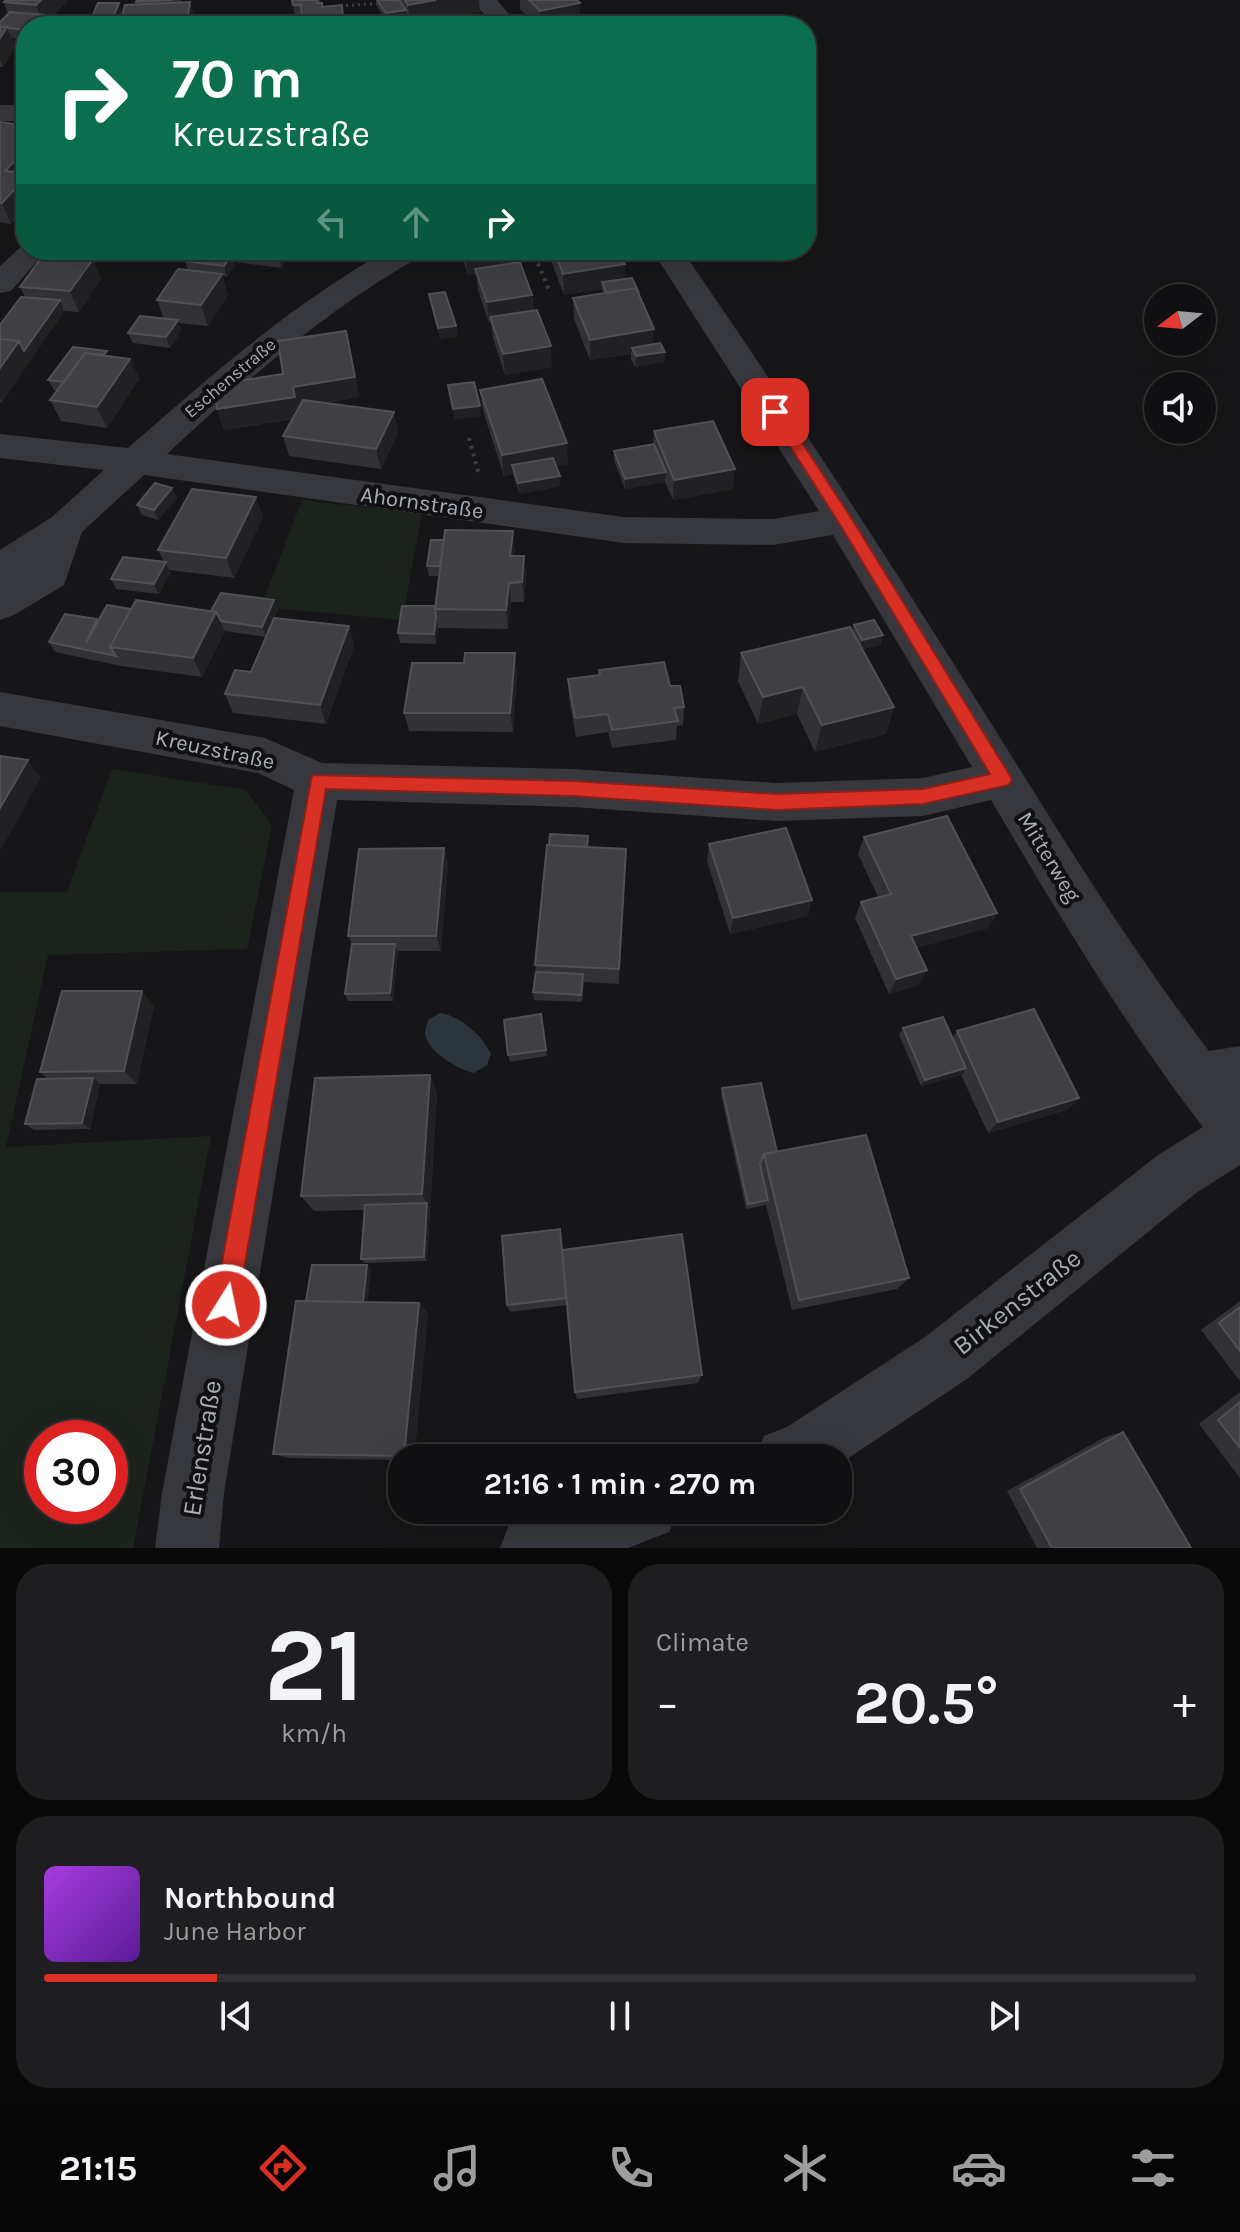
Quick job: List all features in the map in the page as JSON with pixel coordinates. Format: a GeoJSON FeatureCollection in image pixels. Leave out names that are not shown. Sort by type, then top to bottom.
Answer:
{"type":"FeatureCollection","features":[{"type":"Feature","properties":{"kind":"street"},"geometry":{"type":"LineString","coordinates":[[484,0],[498,16]]}},
{"type":"Feature","properties":{"kind":"street"},"geometry":{"type":"LineString","coordinates":[[0,284],[23,260]]}},
{"type":"Feature","properties":{"kind":"street","name":"Eschenstraße"},"geometry":{"type":"LineString","coordinates":[[0,584],[5,565],[65,526],[133,461],[227,379],[311,312],[392,260]]}},
{"type":"Feature","properties":{"kind":"street","name":"Mitterweg"},"geometry":{"type":"LineString","coordinates":[[674,260],[845,520],[1069,893],[1218,1074],[1240,1132]]}},
{"type":"Feature","properties":{"kind":"street","name":"Ahornstraße"},"geometry":{"type":"LineString","coordinates":[[0,446],[133,461],[624,530],[773,532],[845,520]]}},
{"type":"Feature","properties":{"kind":"street","name":"Eschenstraße"},"geometry":{"type":"LineString","coordinates":[[0,605],[50,575],[65,526]]}},
{"type":"Feature","properties":{"kind":"street","name":"Kreuzstraße"},"geometry":{"type":"LineString","coordinates":[[0,709],[265,756],[318,781],[572,788],[776,802],[923,797],[1003,779]]}},
{"type":"Feature","properties":{"kind":"street","name":"Erlenstraße"},"geometry":{"type":"LineString","coordinates":[[187,1548],[193,1493],[318,781]]}},
{"type":"Feature","properties":{"kind":"street","name":"Birkenstraße"},"geometry":{"type":"LineString","coordinates":[[816,1444],[946,1358],[1177,1174],[1240,1132]]}},
{"type":"Feature","properties":{"kind":"street"},"geometry":{"type":"LineString","coordinates":[[532,1548],[605,1524]]}},
{"type":"Feature","properties":{"kind":"path"},"geometry":{"type":"LineString","coordinates":[[340,6],[388,2]]}},
{"type":"Feature","properties":{"kind":"path"},"geometry":{"type":"LineString","coordinates":[[536,260],[549,290]]}},
{"type":"Feature","properties":{"kind":"shaded area"},"geometry":{"type":"Polygon","coordinates":[[[302,500],[422,514],[402,620],[261,607],[302,500]]]}},
{"type":"Feature","properties":{"kind":"shaded area"},"geometry":{"type":"Polygon","coordinates":[[[112,769],[246,790],[272,826],[247,949],[48,955],[6,1147],[211,1136],[133,1548],[0,1548],[0,892],[67,892],[112,769]]]}},
{"type":"Feature","properties":{"kind":"shaded area"},"geometry":{"type":"Polygon","coordinates":[[[440,1013],[463,1022],[476,1033],[491,1054],[487,1065],[474,1073],[452,1064],[437,1053],[425,1033],[428,1020],[440,1013]]]}},
{"type":"Feature","properties":{"kind":"building"},"geometry":{"type":"Polygon","coordinates":[[[41,0],[36,5],[4,2],[41,0]]]}},
{"type":"Feature","properties":{"kind":"building"},"geometry":{"type":"Polygon","coordinates":[[[292,0],[317,0],[322,7],[342,5],[343,16],[302,16],[301,5],[293,5],[292,0]]]}},
{"type":"Feature","properties":{"kind":"building"},"geometry":{"type":"Polygon","coordinates":[[[377,0],[399,0],[406,10],[386,13],[377,0]]]}},
{"type":"Feature","properties":{"kind":"building"},"geometry":{"type":"Polygon","coordinates":[[[405,0],[436,0],[408,5],[405,0]]]}},
{"type":"Feature","properties":{"kind":"building"},"geometry":{"type":"Polygon","coordinates":[[[529,0],[577,0],[580,3],[540,11],[529,0]]]}},
{"type":"Feature","properties":{"kind":"building"},"geometry":{"type":"Polygon","coordinates":[[[190,2],[188,16],[122,16],[125,5],[190,2]]]}},
{"type":"Feature","properties":{"kind":"building"},"geometry":{"type":"Polygon","coordinates":[[[98,3],[119,3],[113,16],[92,16],[98,3]]]}},
{"type":"Feature","properties":{"kind":"building"},"geometry":{"type":"Polygon","coordinates":[[[10,12],[46,15],[16,16],[16,29],[0,27],[0,22],[10,12]]]}},
{"type":"Feature","properties":{"kind":"building"},"geometry":{"type":"Polygon","coordinates":[[[0,122],[16,124],[16,159],[5,171],[16,172],[16,188],[2,203],[0,203],[0,122]]]}},
{"type":"Feature","properties":{"kind":"building"},"geometry":{"type":"Polygon","coordinates":[[[40,260],[92,260],[70,291],[20,287],[40,260]]]}},
{"type":"Feature","properties":{"kind":"building"},"geometry":{"type":"Polygon","coordinates":[[[186,260],[228,260],[224,266],[186,260]]]}},
{"type":"Feature","properties":{"kind":"building"},"geometry":{"type":"Polygon","coordinates":[[[558,260],[623,260],[625,264],[563,274],[558,260]]]}},
{"type":"Feature","properties":{"kind":"building"},"geometry":{"type":"Polygon","coordinates":[[[520,262],[532,295],[487,302],[475,269],[520,262]]]}},
{"type":"Feature","properties":{"kind":"building"},"geometry":{"type":"Polygon","coordinates":[[[178,269],[222,274],[201,305],[157,300],[178,269]]]}},
{"type":"Feature","properties":{"kind":"building"},"geometry":{"type":"Polygon","coordinates":[[[632,278],[639,293],[636,288],[606,293],[602,282],[632,278]]]}},
{"type":"Feature","properties":{"kind":"building"},"geometry":{"type":"Polygon","coordinates":[[[636,288],[654,329],[590,340],[573,298],[636,288]]]}},
{"type":"Feature","properties":{"kind":"building"},"geometry":{"type":"Polygon","coordinates":[[[445,292],[456,326],[438,328],[429,294],[445,292]]]}},
{"type":"Feature","properties":{"kind":"building"},"geometry":{"type":"Polygon","coordinates":[[[21,297],[60,300],[24,351],[19,341],[0,339],[0,325],[21,297]]]}},
{"type":"Feature","properties":{"kind":"building"},"geometry":{"type":"Polygon","coordinates":[[[537,310],[551,346],[503,354],[490,317],[537,310]]]}},
{"type":"Feature","properties":{"kind":"building"},"geometry":{"type":"Polygon","coordinates":[[[140,316],[178,320],[166,337],[128,333],[140,316]]]}},
{"type":"Feature","properties":{"kind":"building"},"geometry":{"type":"Polygon","coordinates":[[[346,331],[355,377],[293,387],[295,397],[217,409],[214,385],[283,374],[278,341],[346,331]]]}},
{"type":"Feature","properties":{"kind":"building"},"geometry":{"type":"Polygon","coordinates":[[[0,339],[19,341],[0,368],[0,339]]]}},
{"type":"Feature","properties":{"kind":"building"},"geometry":{"type":"Polygon","coordinates":[[[660,343],[665,352],[636,356],[632,348],[660,343]]]}},
{"type":"Feature","properties":{"kind":"building"},"geometry":{"type":"Polygon","coordinates":[[[73,347],[107,351],[104,355],[85,353],[64,382],[48,380],[73,347]]]}},
{"type":"Feature","properties":{"kind":"building"},"geometry":{"type":"Polygon","coordinates":[[[85,353],[130,359],[97,407],[50,400],[85,353]]]}},
{"type":"Feature","properties":{"kind":"building"},"geometry":{"type":"Polygon","coordinates":[[[542,379],[567,443],[502,455],[480,390],[542,379]]]}},
{"type":"Feature","properties":{"kind":"building"},"geometry":{"type":"Polygon","coordinates":[[[474,382],[480,406],[453,409],[448,385],[474,382]]]}},
{"type":"Feature","properties":{"kind":"building"},"geometry":{"type":"Polygon","coordinates":[[[303,400],[394,412],[376,449],[283,436],[303,400]]]}},
{"type":"Feature","properties":{"kind":"building"},"geometry":{"type":"Polygon","coordinates":[[[713,421],[735,469],[674,480],[654,431],[713,421]]]}},
{"type":"Feature","properties":{"kind":"building"},"geometry":{"type":"Polygon","coordinates":[[[654,444],[666,472],[625,479],[614,451],[654,444]]]}},
{"type":"Feature","properties":{"kind":"building"},"geometry":{"type":"Polygon","coordinates":[[[553,458],[560,476],[518,483],[512,465],[553,458]]]}},
{"type":"Feature","properties":{"kind":"building"},"geometry":{"type":"Polygon","coordinates":[[[155,483],[172,488],[154,510],[137,505],[155,483]]]}},
{"type":"Feature","properties":{"kind":"building"},"geometry":{"type":"Polygon","coordinates":[[[192,489],[256,497],[226,558],[158,550],[192,489]]]}},
{"type":"Feature","properties":{"kind":"building"},"geometry":{"type":"Polygon","coordinates":[[[445,530],[513,531],[510,556],[524,556],[522,582],[509,583],[506,610],[435,609],[445,530]]]}},
{"type":"Feature","properties":{"kind":"building"},"geometry":{"type":"Polygon","coordinates":[[[431,540],[444,540],[440,566],[427,566],[431,540]]]}},
{"type":"Feature","properties":{"kind":"building"},"geometry":{"type":"Polygon","coordinates":[[[123,557],[166,562],[154,584],[111,579],[123,557]]]}},
{"type":"Feature","properties":{"kind":"building"},"geometry":{"type":"Polygon","coordinates":[[[221,593],[274,600],[262,627],[221,621],[216,612],[211,611],[221,593]]]}},
{"type":"Feature","properties":{"kind":"building"},"geometry":{"type":"Polygon","coordinates":[[[136,600],[216,612],[193,658],[110,647],[136,600]]]}},
{"type":"Feature","properties":{"kind":"building"},"geometry":{"type":"Polygon","coordinates":[[[107,605],[131,609],[110,647],[116,656],[49,642],[65,614],[97,619],[86,643],[107,605]]]}},
{"type":"Feature","properties":{"kind":"building"},"geometry":{"type":"Polygon","coordinates":[[[402,606],[435,606],[434,634],[398,633],[402,606]]]}},
{"type":"Feature","properties":{"kind":"building"},"geometry":{"type":"Polygon","coordinates":[[[274,618],[349,626],[320,705],[225,694],[235,670],[251,672],[274,618]]]}},
{"type":"Feature","properties":{"kind":"building"},"geometry":{"type":"Polygon","coordinates":[[[874,620],[883,635],[862,640],[854,625],[874,620]]]}},
{"type":"Feature","properties":{"kind":"building"},"geometry":{"type":"Polygon","coordinates":[[[850,627],[894,707],[822,725],[803,687],[763,697],[741,653],[850,627]]]}},
{"type":"Feature","properties":{"kind":"building"},"geometry":{"type":"Polygon","coordinates":[[[465,653],[515,653],[510,713],[404,713],[412,663],[464,663],[465,653]]]}},
{"type":"Feature","properties":{"kind":"building"},"geometry":{"type":"Polygon","coordinates":[[[664,662],[670,686],[680,686],[684,707],[674,708],[678,721],[612,730],[608,714],[575,718],[568,679],[600,675],[599,670],[664,662]]]}},
{"type":"Feature","properties":{"kind":"building"},"geometry":{"type":"Polygon","coordinates":[[[0,756],[28,760],[0,808],[0,756]]]}},
{"type":"Feature","properties":{"kind":"building"},"geometry":{"type":"Polygon","coordinates":[[[947,816],[997,913],[911,936],[927,970],[896,979],[861,902],[891,894],[864,837],[947,816]]]}},
{"type":"Feature","properties":{"kind":"building"},"geometry":{"type":"Polygon","coordinates":[[[786,828],[812,900],[733,918],[709,844],[786,828]]]}},
{"type":"Feature","properties":{"kind":"building"},"geometry":{"type":"Polygon","coordinates":[[[550,834],[588,836],[587,847],[549,845],[550,834]]]}},
{"type":"Feature","properties":{"kind":"building"},"geometry":{"type":"Polygon","coordinates":[[[547,845],[626,849],[619,969],[535,965],[547,845]]]}},
{"type":"Feature","properties":{"kind":"building"},"geometry":{"type":"Polygon","coordinates":[[[444,848],[436,936],[348,936],[359,849],[444,848]]]}},
{"type":"Feature","properties":{"kind":"building"},"geometry":{"type":"Polygon","coordinates":[[[352,944],[395,944],[390,993],[345,994],[352,944]]]}},
{"type":"Feature","properties":{"kind":"building"},"geometry":{"type":"Polygon","coordinates":[[[536,972],[583,974],[581,995],[533,992],[536,972]]]}},
{"type":"Feature","properties":{"kind":"building"},"geometry":{"type":"Polygon","coordinates":[[[62,991],[142,991],[124,1071],[40,1072],[62,991]]]}},
{"type":"Feature","properties":{"kind":"building"},"geometry":{"type":"Polygon","coordinates":[[[1034,1009],[1079,1098],[998,1122],[957,1031],[1034,1009]]]}},
{"type":"Feature","properties":{"kind":"building"},"geometry":{"type":"Polygon","coordinates":[[[541,1014],[546,1050],[508,1055],[504,1020],[541,1014]]]}},
{"type":"Feature","properties":{"kind":"building"},"geometry":{"type":"Polygon","coordinates":[[[943,1017],[966,1068],[925,1080],[903,1028],[943,1017]]]}},
{"type":"Feature","properties":{"kind":"building"},"geometry":{"type":"Polygon","coordinates":[[[430,1075],[422,1194],[301,1196],[315,1078],[430,1075]]]}},
{"type":"Feature","properties":{"kind":"building"},"geometry":{"type":"Polygon","coordinates":[[[93,1078],[82,1123],[25,1124],[37,1079],[93,1078]]]}},
{"type":"Feature","properties":{"kind":"building"},"geometry":{"type":"Polygon","coordinates":[[[761,1083],[777,1152],[764,1154],[760,1164],[768,1200],[748,1204],[722,1088],[761,1083]]]}},
{"type":"Feature","properties":{"kind":"building"},"geometry":{"type":"Polygon","coordinates":[[[866,1135],[909,1278],[799,1300],[764,1154],[866,1135]]]}},
{"type":"Feature","properties":{"kind":"building"},"geometry":{"type":"Polygon","coordinates":[[[427,1203],[424,1257],[361,1259],[365,1205],[427,1203]]]}},
{"type":"Feature","properties":{"kind":"building"},"geometry":{"type":"Polygon","coordinates":[[[560,1229],[566,1298],[507,1305],[502,1236],[560,1229]]]}},
{"type":"Feature","properties":{"kind":"building"},"geometry":{"type":"Polygon","coordinates":[[[682,1234],[702,1375],[575,1392],[562,1250],[682,1234]]]}},
{"type":"Feature","properties":{"kind":"building"},"geometry":{"type":"Polygon","coordinates":[[[312,1265],[367,1265],[363,1302],[306,1301],[312,1265]]]}},
{"type":"Feature","properties":{"kind":"building"},"geometry":{"type":"Polygon","coordinates":[[[296,1301],[419,1303],[405,1444],[388,1444],[388,1456],[273,1454],[296,1301]]]}},
{"type":"Feature","properties":{"kind":"building"},"geometry":{"type":"Polygon","coordinates":[[[1240,1307],[1240,1351],[1219,1323],[1240,1307]]]}},
{"type":"Feature","properties":{"kind":"building"},"geometry":{"type":"Polygon","coordinates":[[[1240,1402],[1240,1448],[1218,1420],[1240,1402]]]}},
{"type":"Feature","properties":{"kind":"building"},"geometry":{"type":"Polygon","coordinates":[[[1123,1432],[1191,1548],[1052,1548],[1020,1489],[1123,1432]]]}},
{"type":"Feature","properties":{"kind":"route"},"geometry":{"type":"LineString","coordinates":[[226,1305],[318,781],[572,788],[776,802],[923,797],[1003,779],[845,520],[775,412]]}}]}
